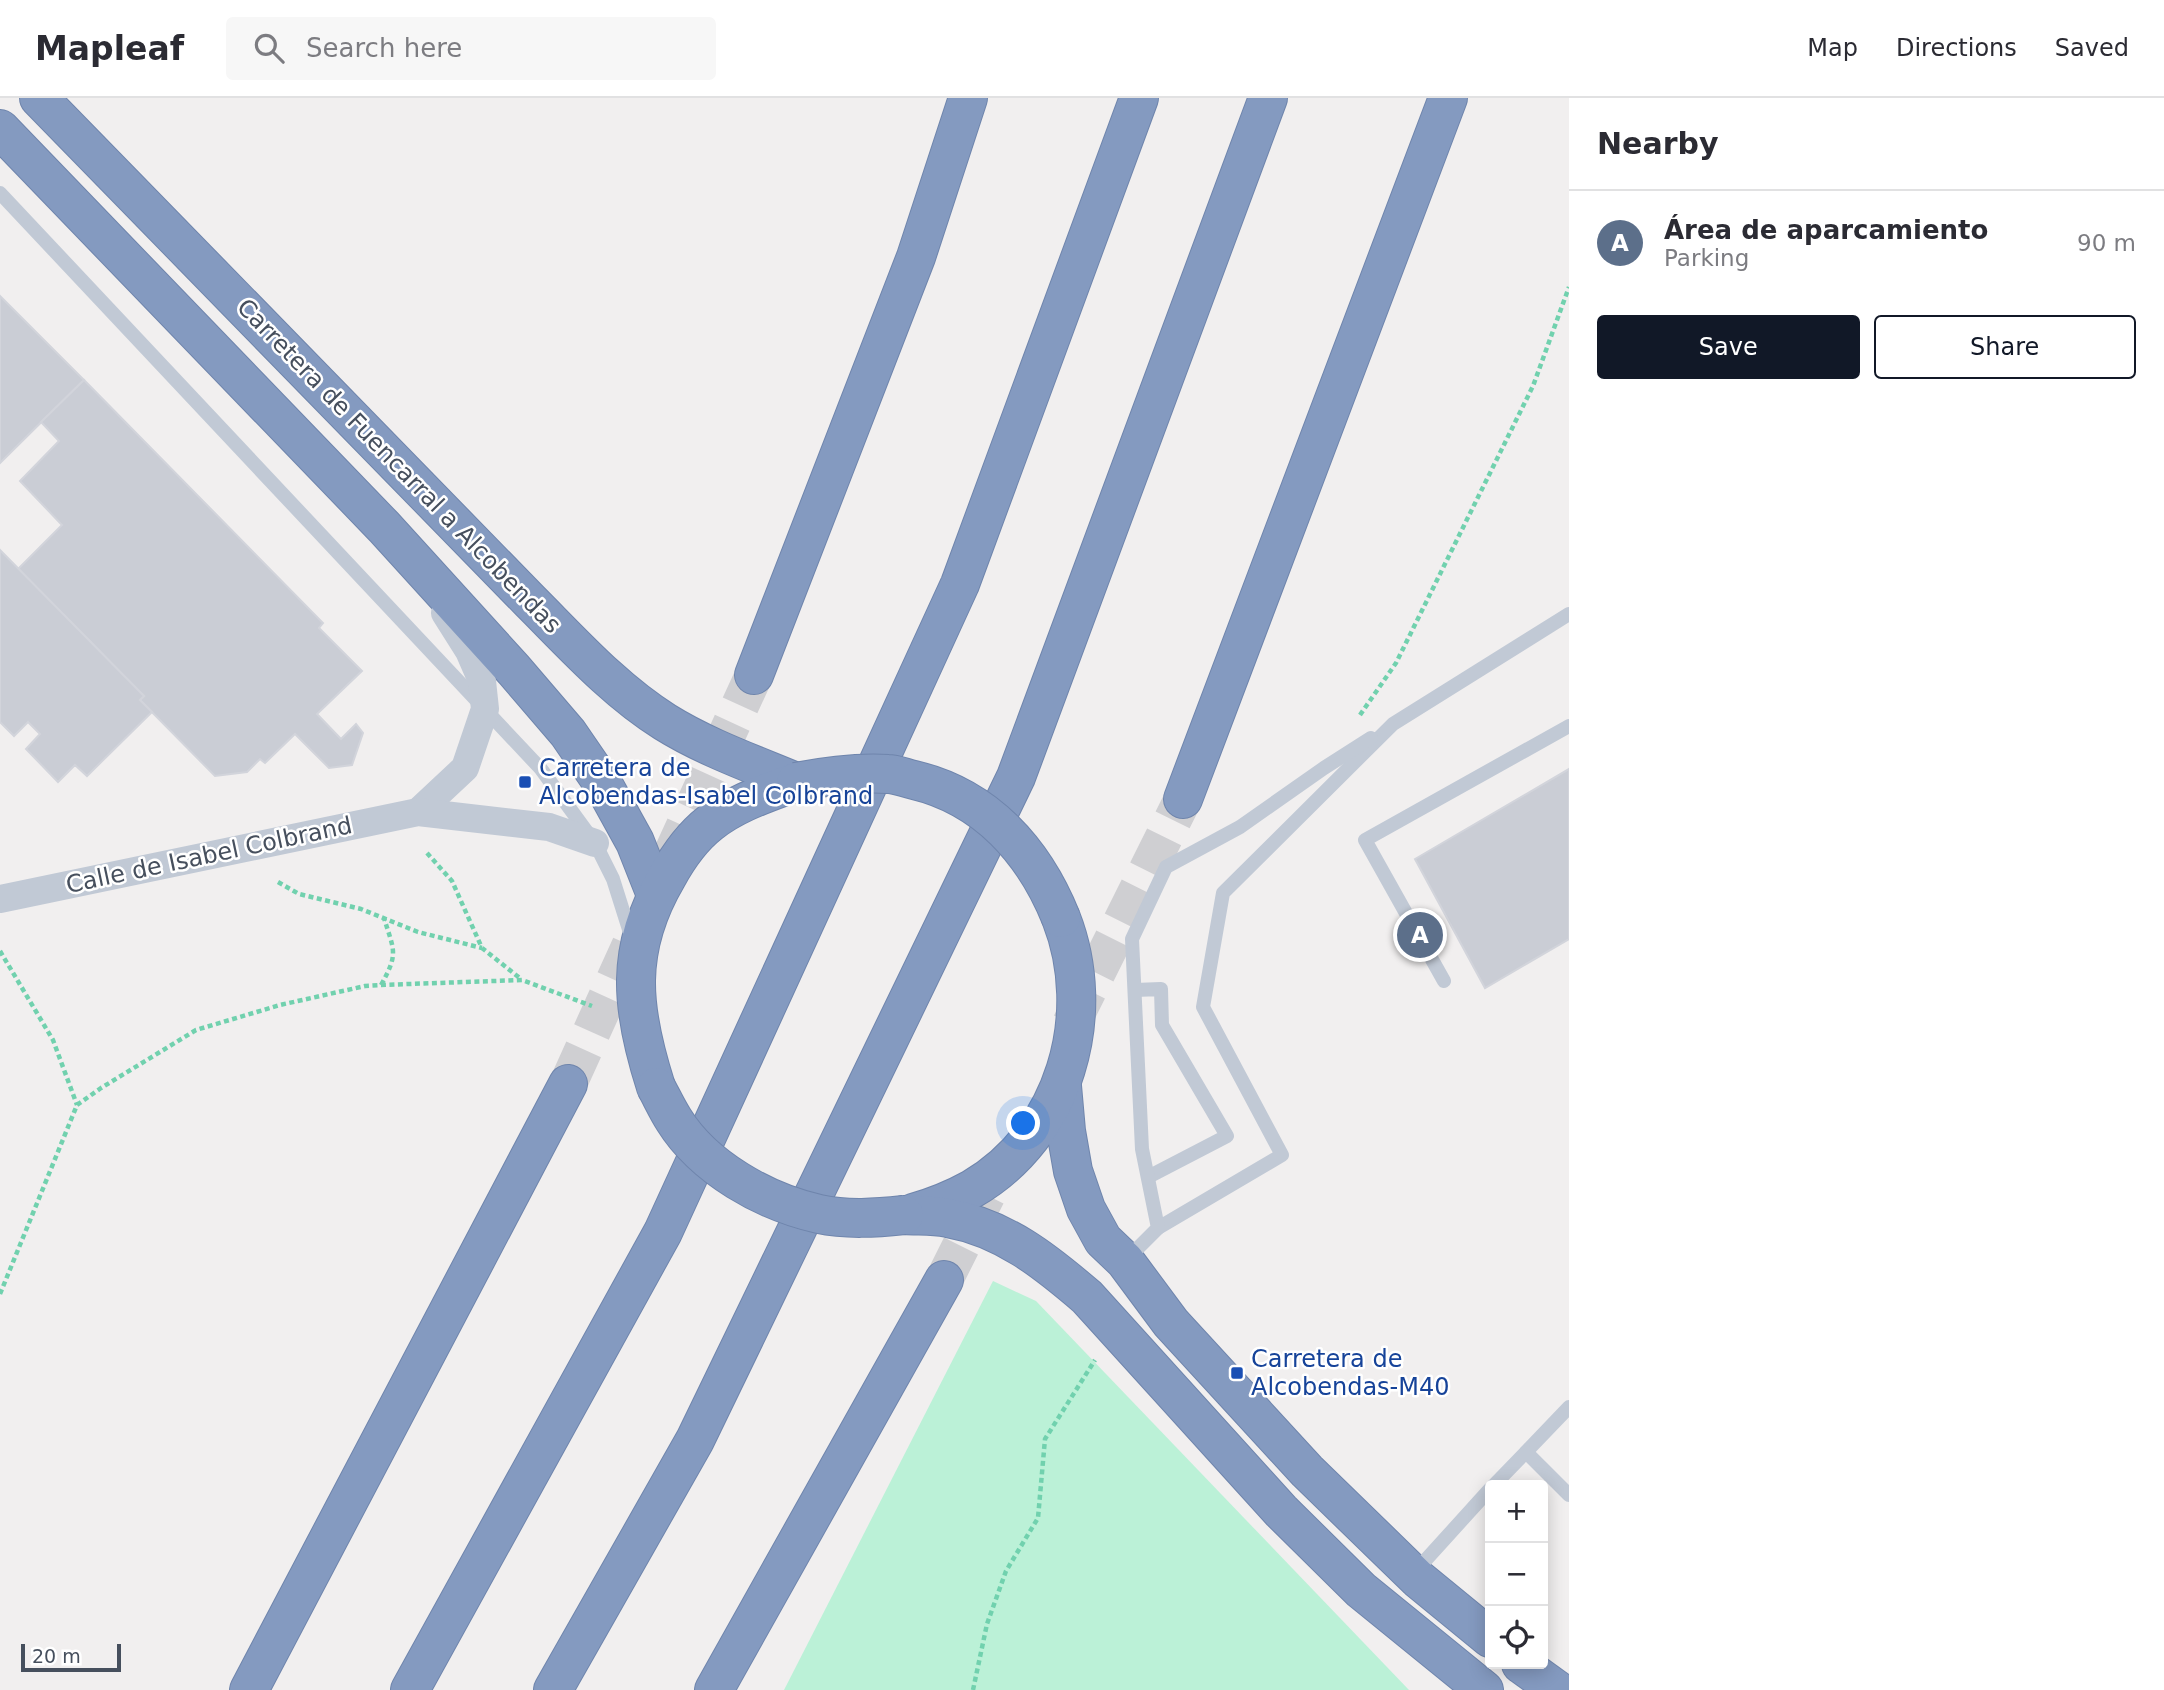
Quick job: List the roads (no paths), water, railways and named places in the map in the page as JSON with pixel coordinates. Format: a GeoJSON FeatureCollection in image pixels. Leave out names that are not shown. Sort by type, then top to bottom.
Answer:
{"type":"FeatureCollection","features":[{"type":"Feature","properties":{"kind":"highway","name":"Carretera de Fuencarral a Alcobendas"},"geometry":{"type":"LineString","coordinates":[[39,98],[530,601],[604,673],[666,723],[796,782]]}},
{"type":"Feature","properties":{"kind":"highway"},"geometry":{"type":"LineString","coordinates":[[754,675],[916,257],[968,98]]}},
{"type":"Feature","properties":{"kind":"highway"},"geometry":{"type":"LineString","coordinates":[[410,1690],[663,1232],[739,1067],[960,584],[1139,98]]}},
{"type":"Feature","properties":{"kind":"highway"},"geometry":{"type":"LineString","coordinates":[[553,1690],[695,1440],[1016,777],[1268,98]]}},
{"type":"Feature","properties":{"kind":"highway"},"geometry":{"type":"LineString","coordinates":[[1183,799],[1448,98]]}},
{"type":"Feature","properties":{"kind":"highway"},"geometry":{"type":"LineString","coordinates":[[0,129],[384,527],[568,733],[603,784],[635,842],[656,895]]}},
{"type":"Feature","properties":{"kind":"highway"},"geometry":{"type":"LineString","coordinates":[[904,1216],[937,1206],[961,1194],[1002,1168],[1035,1133],[1062,1086],[1074,1038],[1077,992],[1069,938],[1050,890],[1018,844],[980,807],[935,785],[890,774],[839,774],[796,782],[745,802],[710,823],[679,855],[656,895],[644,925],[637,957],[636,997],[642,1042],[656,1087],[674,1122],[698,1149],[725,1172],[769,1197],[820,1214],[865,1218],[946,1217],[986,1228],[1018,1244],[1053,1268],[1087,1297],[1281,1511],[1361,1590],[1448,1690]]}},
{"type":"Feature","properties":{"kind":"highway"},"geometry":{"type":"LineString","coordinates":[[249,1690],[568,1084]]}},
{"type":"Feature","properties":{"kind":"highway"},"geometry":{"type":"LineString","coordinates":[[1062,1086],[1073,1171],[1086,1209],[1103,1240],[1125,1261],[1171,1323],[1307,1471],[1413,1574],[1485,1634]]}},
{"type":"Feature","properties":{"kind":"highway"},"geometry":{"type":"LineString","coordinates":[[714,1690],[944,1280]]}},
{"type":"Feature","properties":{"kind":"highway"},"geometry":{"type":"LineString","coordinates":[[1361,1590],[1484,1690]]}},
{"type":"Feature","properties":{"kind":"highway"},"geometry":{"type":"LineString","coordinates":[[1528,1669],[1557,1690]]}},
{"type":"Feature","properties":{"kind":"street"},"geometry":{"type":"LineString","coordinates":[[384,527],[469,651],[482,681],[485,709],[465,768],[418,812]]}},
{"type":"Feature","properties":{"kind":"street","name":"Calle de Isabel Colbrand"},"geometry":{"type":"LineString","coordinates":[[0,899],[418,812],[549,827],[595,843]]}},
{"type":"Feature","properties":{"kind":"lane"},"geometry":{"type":"LineString","coordinates":[[0,193],[541,769],[595,843],[613,879],[637,957]]}},
{"type":"Feature","properties":{"kind":"lane"},"geometry":{"type":"LineString","coordinates":[[1158,1227],[1142,1149],[1132,939],[1166,867],[1240,827],[1324,768],[1569,614]]}},
{"type":"Feature","properties":{"kind":"lane"},"geometry":{"type":"LineString","coordinates":[[1125,1261],[1158,1227],[1282,1155],[1203,1007],[1223,893],[1393,724]]}},
{"type":"Feature","properties":{"kind":"lane"},"geometry":{"type":"LineString","coordinates":[[1444,981],[1365,840],[1569,726]]}},
{"type":"Feature","properties":{"kind":"lane"},"geometry":{"type":"LineString","coordinates":[[1135,990],[1161,989],[1162,1025],[1227,1136],[1148,1177]]}},
{"type":"Feature","properties":{"kind":"lane"},"geometry":{"type":"LineString","coordinates":[[1499,1480],[1569,1407]]}},
{"type":"Feature","properties":{"kind":"lane"},"geometry":{"type":"LineString","coordinates":[[1526,1452],[1569,1495]]}},
{"type":"Feature","properties":{"kind":"lane"},"geometry":{"type":"LineString","coordinates":[[1413,1574],[1485,1495]]}},
{"type":"Feature","properties":{"kind":"tunnel"},"geometry":{"type":"LineString","coordinates":[[669,861],[754,675]]}},
{"type":"Feature","properties":{"kind":"tunnel"},"geometry":{"type":"LineString","coordinates":[[1071,1024],[1183,799]]}},
{"type":"Feature","properties":{"kind":"tunnel"},"geometry":{"type":"LineString","coordinates":[[568,1084],[638,929]]}},
{"type":"Feature","properties":{"kind":"tunnel"},"geometry":{"type":"LineString","coordinates":[[944,1280],[987,1194]]}},
{"type":"Feature","properties":{"kind":"place","name":"Carretera de Alcobendas-Isabel Colbrand"},"geometry":{"type":"Point","coordinates":[525,782]}},
{"type":"Feature","properties":{"kind":"place","name":"Área de aparcamiento"},"geometry":{"type":"Point","coordinates":[1420,935]}},
{"type":"Feature","properties":{"kind":"place","name":"Carretera de Alcobendas-M40"},"geometry":{"type":"Point","coordinates":[1237,1373]}}]}
